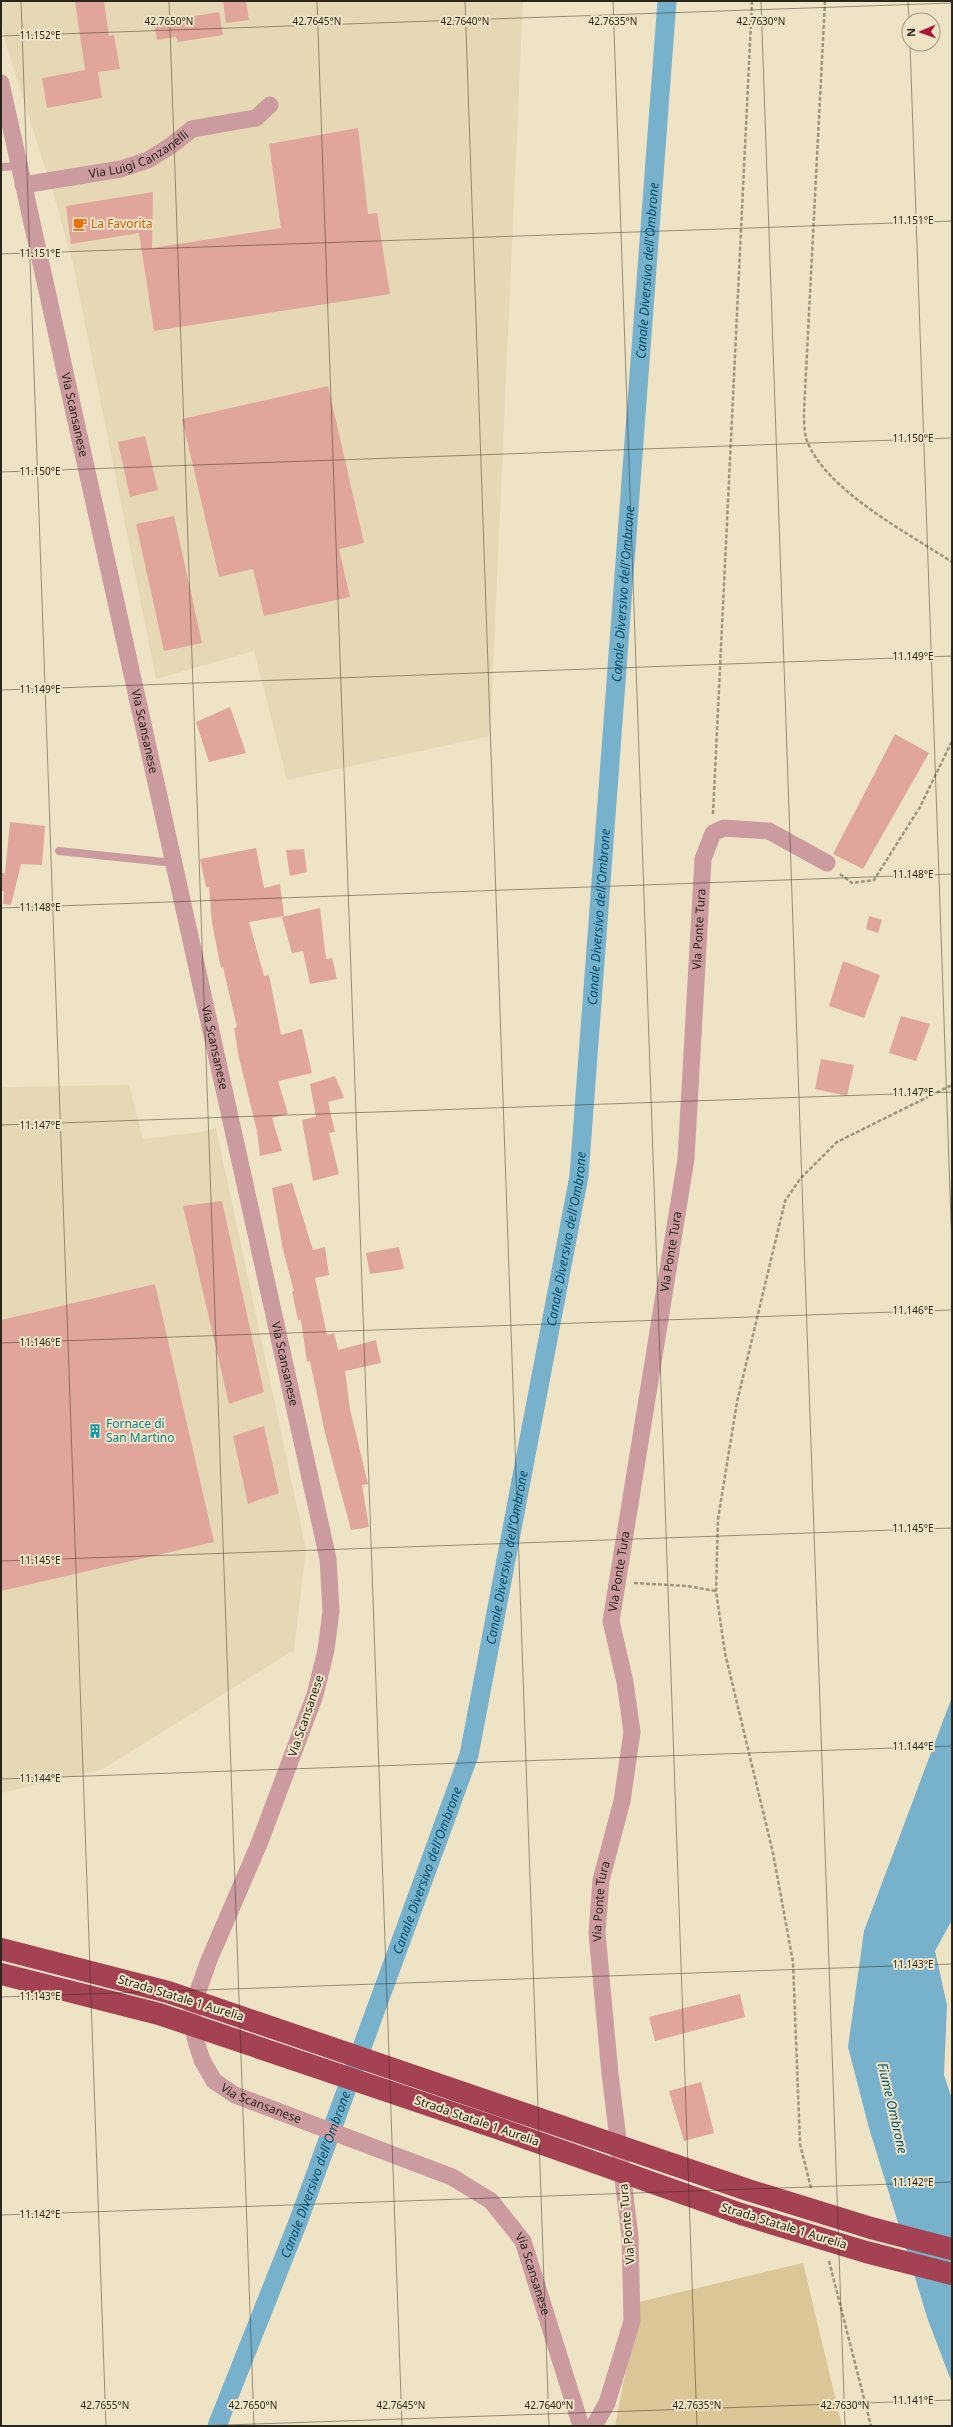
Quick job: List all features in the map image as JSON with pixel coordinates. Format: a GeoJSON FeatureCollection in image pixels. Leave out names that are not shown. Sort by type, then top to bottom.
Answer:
{"type":"FeatureCollection","features":[{"type":"Feature","properties":{"kind":"highway","name":"Strada Statale 1 Aurelia"},"geometry":{"type":"LineString","coordinates":[[1,1949],[168,1992],[748,2190],[871,2228],[952,2249]]}},
{"type":"Feature","properties":{"kind":"highway","name":"Strada Statale 1 Aurelia"},"geometry":{"type":"LineString","coordinates":[[1,1974],[160,2014],[493,2126],[741,2214],[866,2252],[952,2274]]}},
{"type":"Feature","properties":{"kind":"street","name":"Via Scansanese"},"geometry":{"type":"LineString","coordinates":[[2,90],[328,1559],[331,1611],[326,1650],[315,1695],[259,1844],[209,1960],[192,2008],[197,2046],[202,2060],[214,2081],[235,2095],[452,2177],[491,2201],[524,2241],[581,2426]]}},
{"type":"Feature","properties":{"kind":"street","name":"Via Luigi Canzanelli"},"geometry":{"type":"LineString","coordinates":[[23,185],[121,169],[148,160],[172,145],[192,129],[256,118],[270,105]]}},
{"type":"Feature","properties":{"kind":"street"},"geometry":{"type":"LineString","coordinates":[[718,831],[769,831],[827,863]]}},
{"type":"Feature","properties":{"kind":"street","name":"Via Ponte Tura"},"geometry":{"type":"LineString","coordinates":[[594,2426],[607,2404],[632,2321],[630,2236],[610,2074],[597,1933],[601,1880],[622,1801],[632,1732],[625,1682],[611,1621],[686,1159],[703,860],[718,831]]}},
{"type":"Feature","properties":{"kind":"lane"},"geometry":{"type":"LineString","coordinates":[[1,167],[19,166]]}},
{"type":"Feature","properties":{"kind":"lane"},"geometry":{"type":"LineString","coordinates":[[59,851],[174,863]]}},
{"type":"Feature","properties":{"kind":"path"},"geometry":{"type":"LineString","coordinates":[[718,831],[752,1]]}},
{"type":"Feature","properties":{"kind":"path"},"geometry":{"type":"LineString","coordinates":[[825,1],[804,411],[806,437],[819,464],[851,495],[952,562]]}},
{"type":"Feature","properties":{"kind":"path"},"geometry":{"type":"LineString","coordinates":[[827,863],[852,884],[874,880],[920,807],[952,741]]}},
{"type":"Feature","properties":{"kind":"path"},"geometry":{"type":"LineString","coordinates":[[811,2190],[800,2144],[793,1962],[773,1853],[725,1653],[716,1590],[718,1519],[737,1402],[785,1201],[800,1179],[837,1142],[952,1085]]}},
{"type":"Feature","properties":{"kind":"path"},"geometry":{"type":"LineString","coordinates":[[637,1583],[687,1586],[716,1590]]}},
{"type":"Feature","properties":{"kind":"path"},"geometry":{"type":"LineString","coordinates":[[828,2257],[871,2426]]}},
{"type":"Feature","properties":{"kind":"shaded area"},"geometry":{"type":"Polygon","coordinates":[[[1,1],[523,1],[490,736],[287,780],[254,651],[156,679],[73,264],[58,209],[8,51],[1,23],[1,1]]]}},
{"type":"Feature","properties":{"kind":"shaded area","name":"Fornace di San Martino"},"geometry":{"type":"Polygon","coordinates":[[[129,1085],[143,1139],[200,1132],[216,1128],[306,1549],[294,1650],[103,1769],[1,1793],[1,1087],[129,1085]]]}},
{"type":"Feature","properties":{"kind":"shaded area"},"geometry":{"type":"Polygon","coordinates":[[[803,2263],[842,2426],[615,2426],[639,2302],[803,2263]]]}},
{"type":"Feature","properties":{"kind":"water","name":"Fiume Ombrone"},"geometry":{"type":"Polygon","coordinates":[[[952,1697],[952,1920],[935,1951],[947,2005],[944,2075],[952,2099],[952,2383],[928,2320],[869,2128],[848,2047],[864,1931],[952,1697]]]}},
{"type":"Feature","properties":{"kind":"building"},"geometry":{"type":"Polygon","coordinates":[[[75,1],[104,1],[109,36],[114,35],[120,69],[98,72],[102,98],[47,108],[42,78],[85,70],[75,1]]]}},
{"type":"Feature","properties":{"kind":"building"},"geometry":{"type":"Polygon","coordinates":[[[223,1],[246,1],[249,20],[226,23],[223,1]]]}},
{"type":"Feature","properties":{"kind":"building"},"geometry":{"type":"Polygon","coordinates":[[[219,12],[223,35],[178,42],[176,37],[157,40],[154,23],[219,12]]]}},
{"type":"Feature","properties":{"kind":"building"},"geometry":{"type":"Polygon","coordinates":[[[358,128],[368,214],[377,213],[390,294],[154,331],[139,233],[71,244],[66,206],[153,192],[152,248],[281,228],[269,144],[358,128]]]}},
{"type":"Feature","properties":{"kind":"building"},"geometry":{"type":"Polygon","coordinates":[[[328,386],[364,543],[339,549],[350,597],[264,616],[253,569],[219,577],[182,419],[328,386]]]}},
{"type":"Feature","properties":{"kind":"building"},"geometry":{"type":"Polygon","coordinates":[[[145,436],[158,490],[130,497],[118,442],[145,436]]]}},
{"type":"Feature","properties":{"kind":"building"},"geometry":{"type":"Polygon","coordinates":[[[174,516],[202,643],[164,651],[136,524],[174,516]]]}},
{"type":"Feature","properties":{"kind":"building"},"geometry":{"type":"Polygon","coordinates":[[[230,707],[246,753],[209,762],[196,722],[230,707]]]}},
{"type":"Feature","properties":{"kind":"building"},"geometry":{"type":"Polygon","coordinates":[[[895,734],[929,753],[863,869],[833,854],[895,734]]]}},
{"type":"Feature","properties":{"kind":"building"},"geometry":{"type":"Polygon","coordinates":[[[10,822],[45,826],[42,865],[21,864],[11,905],[3,904],[4,891],[1,891],[1,873],[5,873],[10,822]]]}},
{"type":"Feature","properties":{"kind":"building"},"geometry":{"type":"Polygon","coordinates":[[[256,848],[264,888],[280,884],[284,916],[249,922],[264,976],[269,975],[281,1035],[302,1029],[312,1073],[278,1081],[288,1114],[272,1118],[282,1151],[260,1156],[257,1131],[239,1058],[234,1028],[237,1027],[223,967],[221,968],[212,923],[209,887],[206,887],[200,859],[256,848]]]}},
{"type":"Feature","properties":{"kind":"building"},"geometry":{"type":"Polygon","coordinates":[[[304,849],[307,872],[290,876],[286,850],[304,849]]]}},
{"type":"Feature","properties":{"kind":"building"},"geometry":{"type":"Polygon","coordinates":[[[320,908],[326,959],[332,958],[337,979],[310,984],[303,951],[292,953],[282,917],[320,908]]]}},
{"type":"Feature","properties":{"kind":"building"},"geometry":{"type":"Polygon","coordinates":[[[869,916],[882,920],[878,933],[866,929],[869,916]]]}},
{"type":"Feature","properties":{"kind":"building"},"geometry":{"type":"Polygon","coordinates":[[[843,961],[880,975],[864,1018],[829,1006],[843,961]]]}},
{"type":"Feature","properties":{"kind":"building"},"geometry":{"type":"Polygon","coordinates":[[[901,1016],[930,1024],[916,1061],[889,1053],[901,1016]]]}},
{"type":"Feature","properties":{"kind":"building"},"geometry":{"type":"Polygon","coordinates":[[[821,1059],[854,1065],[847,1096],[815,1089],[821,1059]]]}},
{"type":"Feature","properties":{"kind":"building"},"geometry":{"type":"Polygon","coordinates":[[[335,1076],[344,1098],[328,1102],[335,1132],[329,1133],[339,1174],[313,1181],[302,1120],[316,1117],[310,1084],[335,1076]]]}},
{"type":"Feature","properties":{"kind":"building"},"geometry":{"type":"Polygon","coordinates":[[[292,1183],[313,1250],[325,1247],[329,1275],[315,1278],[327,1335],[334,1333],[338,1350],[376,1340],[381,1363],[345,1371],[350,1409],[368,1484],[362,1485],[369,1527],[351,1530],[325,1433],[310,1361],[307,1362],[301,1320],[298,1320],[292,1291],[294,1291],[283,1250],[272,1188],[292,1183]]]}},
{"type":"Feature","properties":{"kind":"building"},"geometry":{"type":"Polygon","coordinates":[[[222,1201],[264,1392],[229,1404],[183,1206],[222,1201]]]}},
{"type":"Feature","properties":{"kind":"building"},"geometry":{"type":"Polygon","coordinates":[[[399,1247],[404,1269],[370,1274],[366,1253],[399,1247]]]}},
{"type":"Feature","properties":{"kind":"building","name":"Fornace di San Martino"},"geometry":{"type":"Polygon","coordinates":[[[155,1284],[214,1542],[1,1591],[1,1320],[155,1284]]]}},
{"type":"Feature","properties":{"kind":"building"},"geometry":{"type":"Polygon","coordinates":[[[264,1426],[279,1493],[248,1504],[233,1436],[264,1426]]]}},
{"type":"Feature","properties":{"kind":"building"},"geometry":{"type":"Polygon","coordinates":[[[740,1994],[745,2017],[655,2041],[649,2017],[740,1994]]]}},
{"type":"Feature","properties":{"kind":"building"},"geometry":{"type":"Polygon","coordinates":[[[701,2082],[714,2133],[684,2141],[669,2091],[701,2082]]]}},
{"type":"Feature","properties":{"kind":"waterway","name":"Canale Diversivo dell'Ombrone"},"geometry":{"type":"LineString","coordinates":[[217,2426],[298,2222],[469,1755],[579,1176],[667,1]]}},
{"type":"Feature","properties":{"kind":"place","name":"La Favorita"},"geometry":{"type":"Point","coordinates":[80,224]}},
{"type":"Feature","properties":{"kind":"place","name":"Fornace di San Martino"},"geometry":{"type":"Point","coordinates":[95,1431]}}]}
